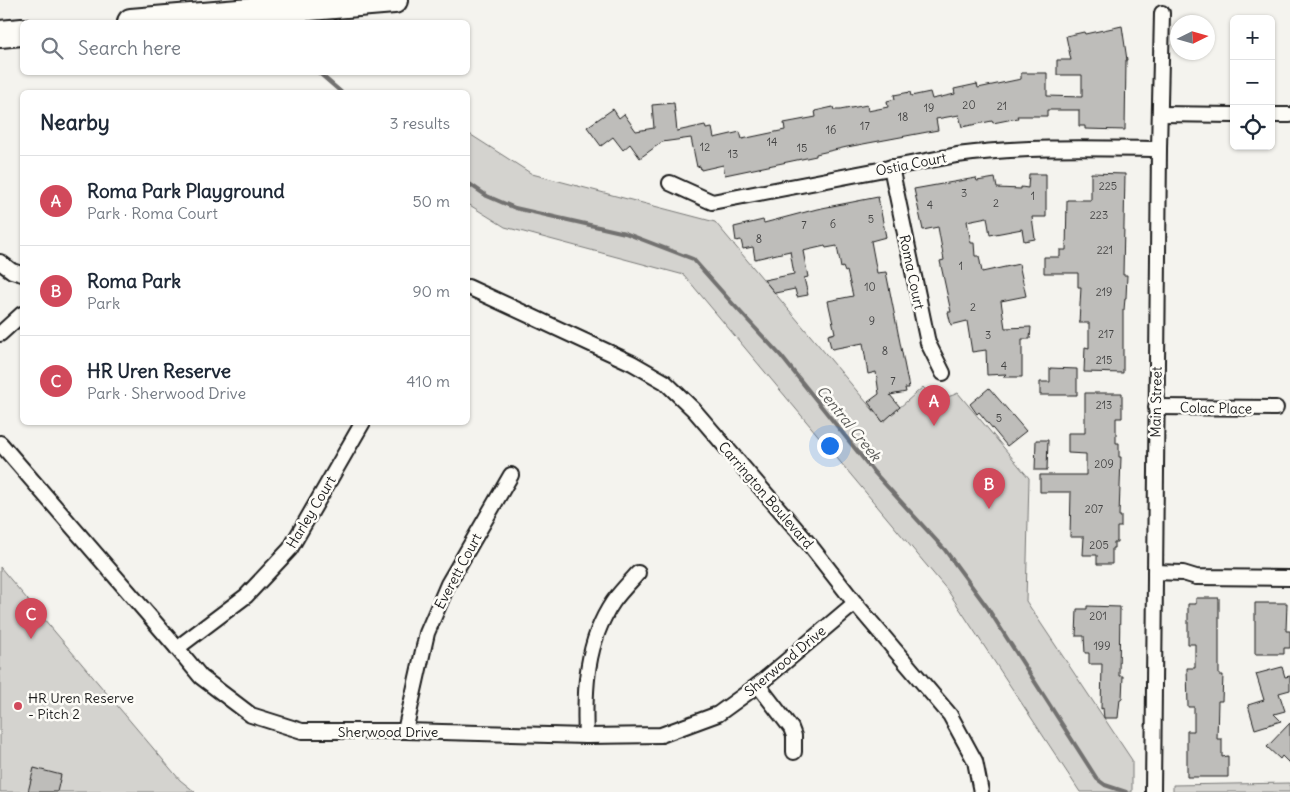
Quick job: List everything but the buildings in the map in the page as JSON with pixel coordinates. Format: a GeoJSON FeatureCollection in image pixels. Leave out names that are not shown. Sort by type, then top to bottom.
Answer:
{"type":"FeatureCollection","features":[{"type":"Feature","properties":{"kind":"highway"},"geometry":{"type":"LineString","coordinates":[[156,20],[394,0]]}},
{"type":"Feature","properties":{"kind":"highway"},"geometry":{"type":"LineString","coordinates":[[0,34],[20,32]]}},
{"type":"Feature","properties":{"kind":"street","name":"Main Street"},"geometry":{"type":"LineString","coordinates":[[1152,792],[1162,12]]}},
{"type":"Feature","properties":{"kind":"street"},"geometry":{"type":"LineString","coordinates":[[1160,114],[1230,115]]}},
{"type":"Feature","properties":{"kind":"street"},"geometry":{"type":"LineString","coordinates":[[1275,115],[1290,115]]}},
{"type":"Feature","properties":{"kind":"street","name":"Ostia Court"},"geometry":{"type":"LineString","coordinates":[[670,183],[712,202],[958,154],[1034,148],[1159,149]]}},
{"type":"Feature","properties":{"kind":"street","name":"Roma Court"},"geometry":{"type":"LineString","coordinates":[[891,167],[928,343],[943,373]]}},
{"type":"Feature","properties":{"kind":"street"},"geometry":{"type":"LineString","coordinates":[[0,262],[17,272]]}},
{"type":"Feature","properties":{"kind":"street","name":"Carrington Boulevard"},"geometry":{"type":"LineString","coordinates":[[470,288],[632,363],[665,382],[694,410],[803,537],[855,603],[950,715],[974,761],[981,792]]}},
{"type":"Feature","properties":{"kind":"street"},"geometry":{"type":"LineString","coordinates":[[0,334],[20,316]]}},
{"type":"Feature","properties":{"kind":"street","name":"Colac Place"},"geometry":{"type":"LineString","coordinates":[[1156,407],[1276,408]]}},
{"type":"Feature","properties":{"kind":"street","name":"Harley Court"},"geometry":{"type":"LineString","coordinates":[[177,648],[246,596],[290,549],[361,425]]}},
{"type":"Feature","properties":{"kind":"street","name":"Sherwood Drive"},"geometry":{"type":"LineString","coordinates":[[0,443],[201,677],[251,715],[302,731],[405,731],[586,736],[661,735],[718,714],[758,685],[855,603]]}},
{"type":"Feature","properties":{"kind":"street","name":"Everett Court"},"geometry":{"type":"LineString","coordinates":[[405,731],[427,633],[448,584],[511,475]]}},
{"type":"Feature","properties":{"kind":"street"},"geometry":{"type":"LineString","coordinates":[[586,736],[584,702],[587,670],[596,636],[613,602],[638,573]]}},
{"type":"Feature","properties":{"kind":"street"},"geometry":{"type":"LineString","coordinates":[[1155,576],[1183,580],[1196,577],[1290,578]]}},
{"type":"Feature","properties":{"kind":"street"},"geometry":{"type":"LineString","coordinates":[[758,685],[791,728],[794,736],[794,752]]}},
{"type":"Feature","properties":{"kind":"shaded area"},"geometry":{"type":"Polygon","coordinates":[[[470,134],[532,174],[715,222],[883,422],[923,387],[931,394],[939,397],[948,397],[958,393],[1029,478],[1026,601],[1132,760],[1132,792],[1080,792],[948,591],[684,275],[505,227],[470,205],[470,134]]]}},
{"type":"Feature","properties":{"kind":"shaded area"},"geometry":{"type":"Polygon","coordinates":[[[0,567],[180,780],[195,792],[0,792],[0,567]]]}},
{"type":"Feature","properties":{"kind":"shaded area"},"geometry":{"type":"Polygon","coordinates":[[[1290,783],[1290,792],[1173,792],[1173,785],[1290,783]]]}},
{"type":"Feature","properties":{"kind":"waterway","name":"Central Creek"},"geometry":{"type":"LineString","coordinates":[[321,75],[339,90]]}},
{"type":"Feature","properties":{"kind":"waterway","name":"Central Creek"},"geometry":{"type":"LineString","coordinates":[[470,184],[487,196],[515,208],[625,233],[693,259],[781,356],[873,471],[945,550],[987,607],[1097,779],[1105,785],[1126,792]]}},
{"type":"Feature","properties":{"kind":"place","name":"Roma Park Playground"},"geometry":{"type":"Point","coordinates":[934,426]}},
{"type":"Feature","properties":{"kind":"place","name":"Roma Park"},"geometry":{"type":"Point","coordinates":[989,509]}},
{"type":"Feature","properties":{"kind":"place","name":"HR Uren Reserve"},"geometry":{"type":"Point","coordinates":[31,639]}},
{"type":"Feature","properties":{"kind":"place","name":"HR Uren Reserve - Pitch 2"},"geometry":{"type":"Point","coordinates":[18,706]}}]}
